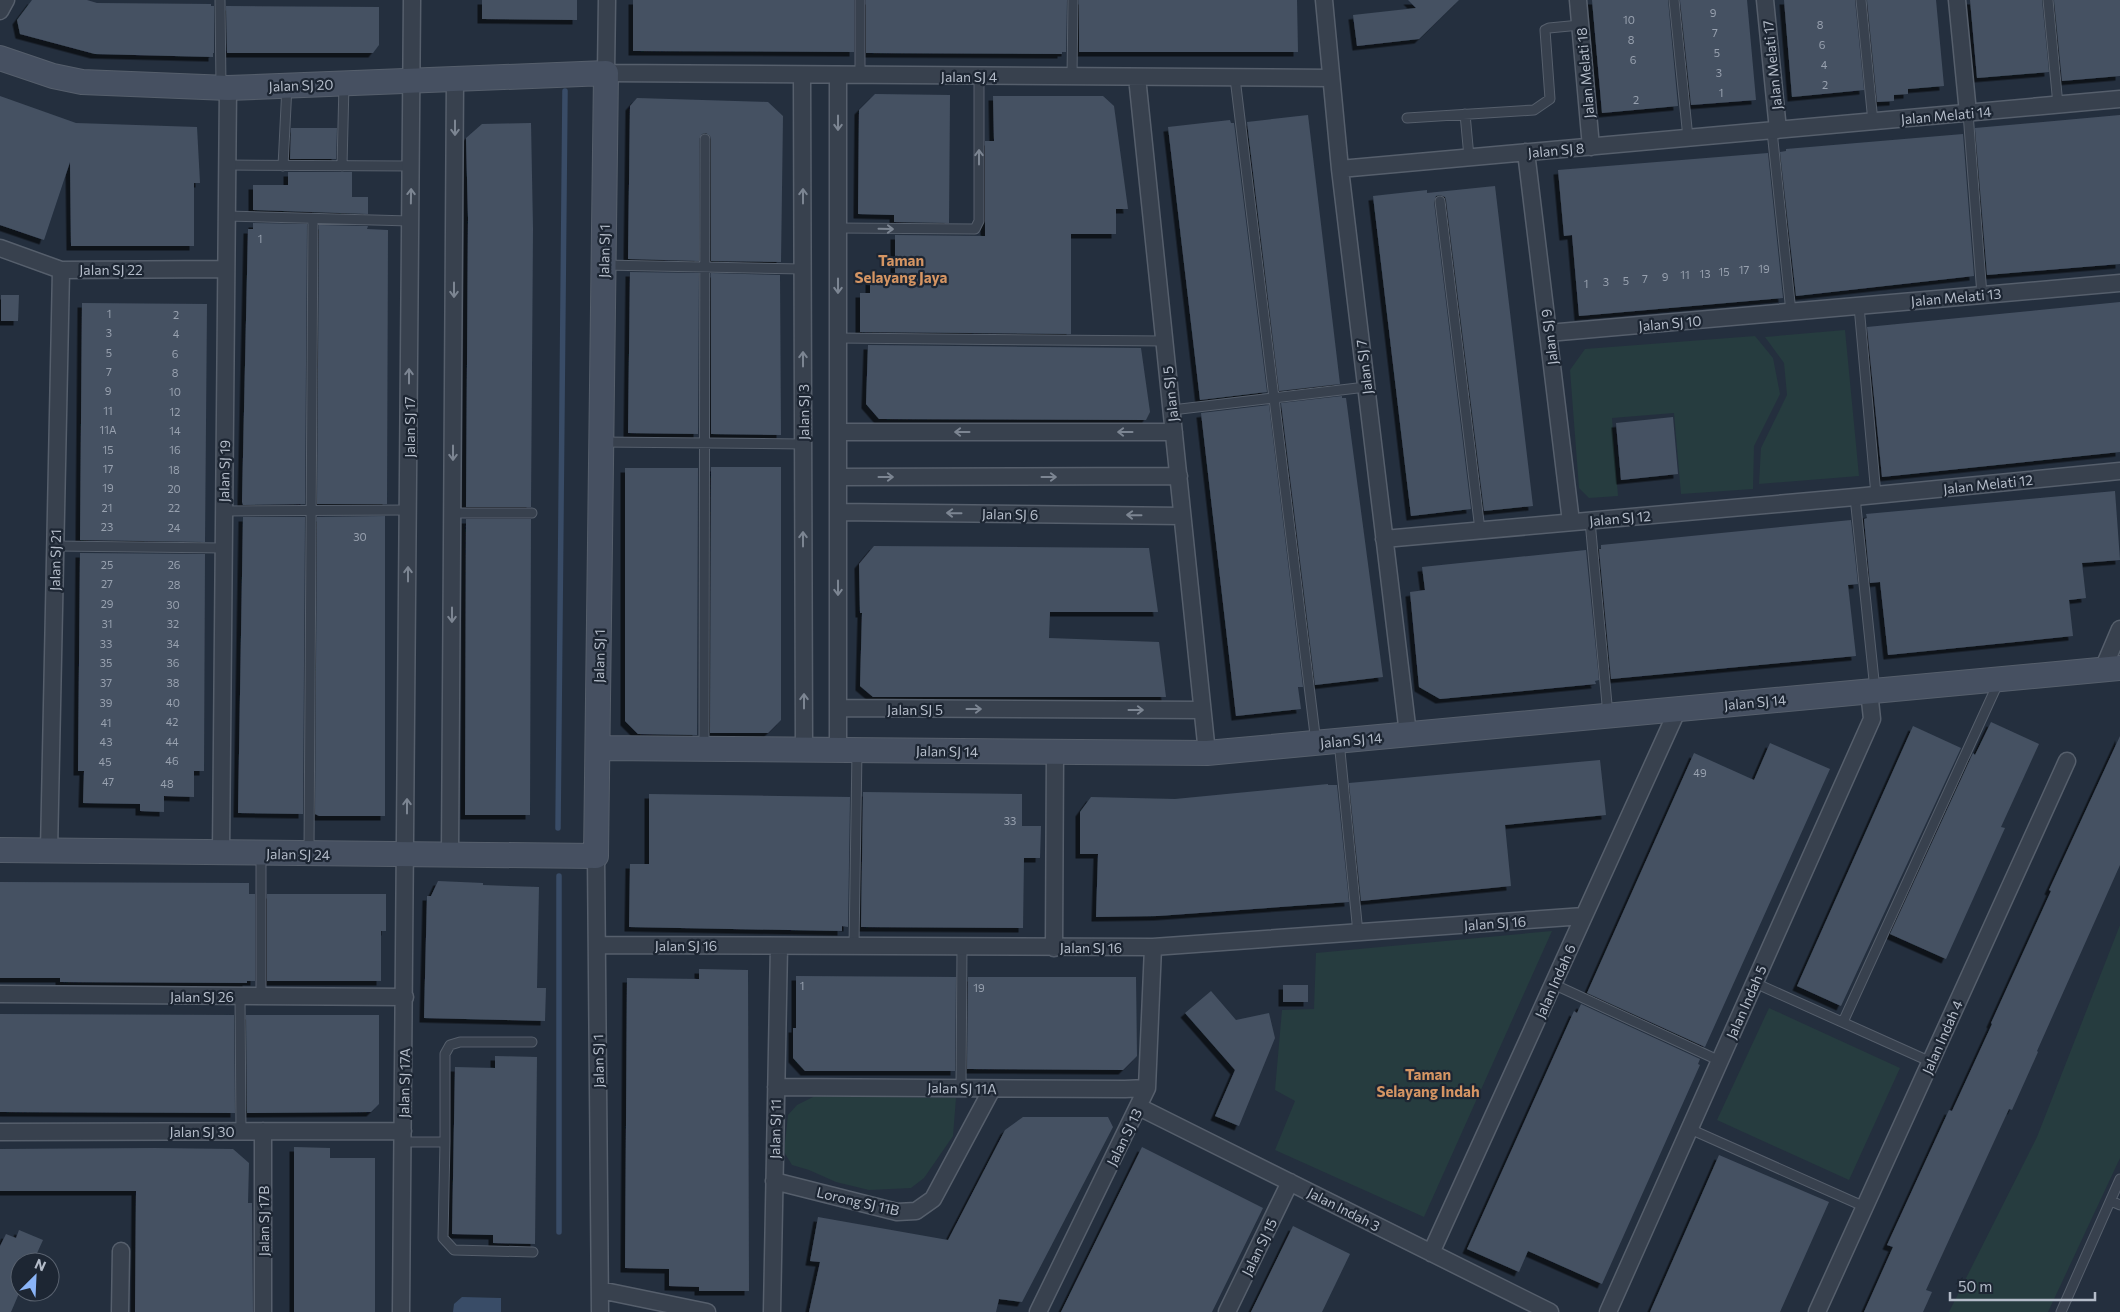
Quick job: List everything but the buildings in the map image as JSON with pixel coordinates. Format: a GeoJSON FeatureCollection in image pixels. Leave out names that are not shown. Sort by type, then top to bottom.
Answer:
{"type":"FeatureCollection","features":[{"type":"Feature","properties":{"kind":"street"},"geometry":{"type":"LineString","coordinates":[[0,11],[6,0]]}},
{"type":"Feature","properties":{"kind":"street","name":"Jalan SJ 17"},"geometry":{"type":"LineString","coordinates":[[406,855],[412,0]]}},
{"type":"Feature","properties":{"kind":"street","name":"Jalan SJ 1"},"geometry":{"type":"LineString","coordinates":[[600,1312],[596,856],[606,0]]}},
{"type":"Feature","properties":{"kind":"street","name":"Jalan SJ 7"},"geometry":{"type":"LineString","coordinates":[[1324,0],[1340,168],[1408,734]]}},
{"type":"Feature","properties":{"kind":"street","name":"Jalan Melati 18"},"geometry":{"type":"LineString","coordinates":[[1578,0],[1591,147]]}},
{"type":"Feature","properties":{"kind":"street","name":"Jalan Melati 17"},"geometry":{"type":"LineString","coordinates":[[1765,0],[1775,130]]}},
{"type":"Feature","properties":{"kind":"street"},"geometry":{"type":"LineString","coordinates":[[1957,0],[1968,113]]}},
{"type":"Feature","properties":{"kind":"street","name":"Jalan SJ 20"},"geometry":{"type":"LineString","coordinates":[[0,58],[53,76],[82,82],[224,88],[606,73]]}},
{"type":"Feature","properties":{"kind":"street","name":"Jalan SJ 4"},"geometry":{"type":"LineString","coordinates":[[606,73],[1331,78]]}},
{"type":"Feature","properties":{"kind":"street","name":"Jalan SJ 3"},"geometry":{"type":"LineString","coordinates":[[802,74],[804,750]]}},
{"type":"Feature","properties":{"kind":"street"},"geometry":{"type":"LineString","coordinates":[[838,75],[838,708],[848,750]]}},
{"type":"Feature","properties":{"kind":"street","name":"Jalan SJ 5"},"geometry":{"type":"LineString","coordinates":[[1137,77],[1207,754]]}},
{"type":"Feature","properties":{"kind":"street"},"geometry":{"type":"LineString","coordinates":[[450,855],[456,79]]}},
{"type":"Feature","properties":{"kind":"street","name":"Jalan SJ 19"},"geometry":{"type":"LineString","coordinates":[[220,853],[227,165],[224,88]]}},
{"type":"Feature","properties":{"kind":"street","name":"Jalan Melati 14"},"geometry":{"type":"LineString","coordinates":[[1775,130],[2120,99]]}},
{"type":"Feature","properties":{"kind":"street","name":"Jalan SJ 8"},"geometry":{"type":"LineString","coordinates":[[1340,168],[1775,130]]}},
{"type":"Feature","properties":{"kind":"street","name":"Jalan SJ 9"},"geometry":{"type":"LineString","coordinates":[[1526,152],[1571,522]]}},
{"type":"Feature","properties":{"kind":"street","name":"Jalan SJ 22"},"geometry":{"type":"LineString","coordinates":[[0,248],[61,270],[226,269]]}},
{"type":"Feature","properties":{"kind":"street","name":"Jalan SJ 21"},"geometry":{"type":"LineString","coordinates":[[50,851],[61,270]]}},
{"type":"Feature","properties":{"kind":"street","name":"Jalan Melati 13"},"geometry":{"type":"LineString","coordinates":[[1791,312],[2120,282]]}},
{"type":"Feature","properties":{"kind":"street","name":"Jalan SJ 10"},"geometry":{"type":"LineString","coordinates":[[1548,333],[1791,312]]}},
{"type":"Feature","properties":{"kind":"street"},"geometry":{"type":"LineString","coordinates":[[838,432],[1174,432]]}},
{"type":"Feature","properties":{"kind":"street","name":"Jalan Melati 12"},"geometry":{"type":"LineString","coordinates":[[1855,497],[2120,471]]}},
{"type":"Feature","properties":{"kind":"street"},"geometry":{"type":"LineString","coordinates":[[838,477],[1178,476]]}},
{"type":"Feature","properties":{"kind":"street","name":"Jalan SJ 12"},"geometry":{"type":"LineString","coordinates":[[1384,538],[1855,497]]}},
{"type":"Feature","properties":{"kind":"street","name":"Jalan SJ 6"},"geometry":{"type":"LineString","coordinates":[[838,512],[1182,516]]}},
{"type":"Feature","properties":{"kind":"street"},"geometry":{"type":"LineString","coordinates":[[2111,668],[2120,629]]}},
{"type":"Feature","properties":{"kind":"street","name":"Jalan SJ 14"},"geometry":{"type":"LineString","coordinates":[[598,748],[1207,754],[2111,668]]}},
{"type":"Feature","properties":{"kind":"street","name":"Jalan Indah 5"},"geometry":{"type":"LineString","coordinates":[[1608,1312],[1872,719],[1872,690]]}},
{"type":"Feature","properties":{"kind":"street","name":"Jalan SJ 5"},"geometry":{"type":"LineString","coordinates":[[838,708],[1202,710]]}},
{"type":"Feature","properties":{"kind":"street","name":"Jalan Indah 6"},"geometry":{"type":"LineString","coordinates":[[1431,1253],[1678,709]]}},
{"type":"Feature","properties":{"kind":"street"},"geometry":{"type":"LineString","coordinates":[[1054,948],[1055,752]]}},
{"type":"Feature","properties":{"kind":"street","name":"Jalan Indah 4"},"geometry":{"type":"LineString","coordinates":[[1817,1312],[2067,761]]}},
{"type":"Feature","properties":{"kind":"street","name":"Jalan SJ 24"},"geometry":{"type":"LineString","coordinates":[[0,850],[596,856]]}},
{"type":"Feature","properties":{"kind":"street","name":"Jalan SJ 17A"},"geometry":{"type":"LineString","coordinates":[[401,1312],[406,855]]}},
{"type":"Feature","properties":{"kind":"street","name":"Jalan SJ 16"},"geometry":{"type":"LineString","coordinates":[[597,945],[1153,947],[1584,916]]}},
{"type":"Feature","properties":{"kind":"street","name":"Jalan SJ 11"},"geometry":{"type":"LineString","coordinates":[[772,1312],[779,946]]}},
{"type":"Feature","properties":{"kind":"street","name":"Jalan SJ 13"},"geometry":{"type":"LineString","coordinates":[[1038,1312],[1147,1088],[1153,947]]}},
{"type":"Feature","properties":{"kind":"street","name":"Jalan SJ 26"},"geometry":{"type":"LineString","coordinates":[[0,994],[405,997]]}},
{"type":"Feature","properties":{"kind":"street","name":"Jalan SJ 11A"},"geometry":{"type":"LineString","coordinates":[[776,1087],[1125,1090],[1147,1088]]}},
{"type":"Feature","properties":{"kind":"street","name":"Lorong SJ 11B"},"geometry":{"type":"LineString","coordinates":[[774,1181],[897,1212],[916,1211],[933,1199],[992,1089]]}},
{"type":"Feature","properties":{"kind":"street","name":"Jalan Indah 3"},"geometry":{"type":"LineString","coordinates":[[1139,1107],[1550,1312]]}},
{"type":"Feature","properties":{"kind":"street","name":"Jalan SJ 30"},"geometry":{"type":"LineString","coordinates":[[0,1132],[263,1131],[403,1136]]}},
{"type":"Feature","properties":{"kind":"street","name":"Jalan SJ 17B"},"geometry":{"type":"LineString","coordinates":[[263,1131],[263,1312]]}},
{"type":"Feature","properties":{"kind":"street","name":"Jalan SJ 15"},"geometry":{"type":"LineString","coordinates":[[1227,1312],[1290,1182]]}},
{"type":"Feature","properties":{"kind":"street"},"geometry":{"type":"LineString","coordinates":[[120,1312],[121,1251]]}},
{"type":"Feature","properties":{"kind":"street"},"geometry":{"type":"LineString","coordinates":[[600,1290],[707,1312]]}},
{"type":"Feature","properties":{"kind":"lane"},"geometry":{"type":"LineString","coordinates":[[220,0],[224,88]]}},
{"type":"Feature","properties":{"kind":"lane"},"geometry":{"type":"LineString","coordinates":[[860,0],[860,75]]}},
{"type":"Feature","properties":{"kind":"lane"},"geometry":{"type":"LineString","coordinates":[[1072,76],[1073,0]]}},
{"type":"Feature","properties":{"kind":"lane"},"geometry":{"type":"LineString","coordinates":[[1674,0],[1688,138]]}},
{"type":"Feature","properties":{"kind":"lane"},"geometry":{"type":"LineString","coordinates":[[1861,0],[1873,122]]}},
{"type":"Feature","properties":{"kind":"lane"},"geometry":{"type":"LineString","coordinates":[[2048,0],[2058,105]]}},
{"type":"Feature","properties":{"kind":"lane"},"geometry":{"type":"LineString","coordinates":[[1407,118],[1534,110],[1550,99],[1545,30],[1580,25]]}},
{"type":"Feature","properties":{"kind":"lane"},"geometry":{"type":"LineString","coordinates":[[838,228],[975,230],[978,221],[979,76]]}},
{"type":"Feature","properties":{"kind":"lane"},"geometry":{"type":"LineString","coordinates":[[1235,78],[1274,398],[1358,933]]}},
{"type":"Feature","properties":{"kind":"lane"},"geometry":{"type":"LineString","coordinates":[[342,166],[344,84]]}},
{"type":"Feature","properties":{"kind":"lane"},"geometry":{"type":"LineString","coordinates":[[283,166],[286,86]]}},
{"type":"Feature","properties":{"kind":"lane"},"geometry":{"type":"LineString","coordinates":[[1968,113],[1982,295]]}},
{"type":"Feature","properties":{"kind":"lane"},"geometry":{"type":"LineString","coordinates":[[1466,114],[1469,157]]}},
{"type":"Feature","properties":{"kind":"lane"},"geometry":{"type":"LineString","coordinates":[[1775,130],[1791,312]]}},
{"type":"Feature","properties":{"kind":"lane"},"geometry":{"type":"LineString","coordinates":[[704,749],[705,139]]}},
{"type":"Feature","properties":{"kind":"lane"},"geometry":{"type":"LineString","coordinates":[[227,165],[411,166]]}},
{"type":"Feature","properties":{"kind":"lane"},"geometry":{"type":"LineString","coordinates":[[1440,201],[1480,530]]}},
{"type":"Feature","properties":{"kind":"lane"},"geometry":{"type":"LineString","coordinates":[[226,216],[410,221]]}},
{"type":"Feature","properties":{"kind":"lane"},"geometry":{"type":"LineString","coordinates":[[309,854],[313,218]]}},
{"type":"Feature","properties":{"kind":"lane"},"geometry":{"type":"LineString","coordinates":[[604,264],[803,269]]}},
{"type":"Feature","properties":{"kind":"lane"},"geometry":{"type":"LineString","coordinates":[[1859,306],[1876,495]]}},
{"type":"Feature","properties":{"kind":"lane"},"geometry":{"type":"LineString","coordinates":[[838,338],[1165,341]]}},
{"type":"Feature","properties":{"kind":"lane"},"geometry":{"type":"LineString","coordinates":[[1172,410],[1366,387]]}},
{"type":"Feature","properties":{"kind":"lane"},"geometry":{"type":"LineString","coordinates":[[601,442],[803,444]]}},
{"type":"Feature","properties":{"kind":"lane"},"geometry":{"type":"LineString","coordinates":[[1855,497],[1872,690]]}},
{"type":"Feature","properties":{"kind":"lane"},"geometry":{"type":"LineString","coordinates":[[224,511],[408,510]]}},
{"type":"Feature","properties":{"kind":"lane"},"geometry":{"type":"LineString","coordinates":[[453,513],[532,513]]}},
{"type":"Feature","properties":{"kind":"lane"},"geometry":{"type":"LineString","coordinates":[[1590,521],[1608,715]]}},
{"type":"Feature","properties":{"kind":"lane"},"geometry":{"type":"LineString","coordinates":[[56,546],[224,548]]}},
{"type":"Feature","properties":{"kind":"lane"},"geometry":{"type":"LineString","coordinates":[[1843,1022],[2000,678]]}},
{"type":"Feature","properties":{"kind":"lane"},"geometry":{"type":"LineString","coordinates":[[848,750],[854,946]]}},
{"type":"Feature","properties":{"kind":"lane"},"geometry":{"type":"LineString","coordinates":[[261,853],[261,996]]}},
{"type":"Feature","properties":{"kind":"lane"},"geometry":{"type":"LineString","coordinates":[[961,1088],[962,947]]}},
{"type":"Feature","properties":{"kind":"lane"},"geometry":{"type":"LineString","coordinates":[[1755,983],[1931,1062]]}},
{"type":"Feature","properties":{"kind":"lane"},"geometry":{"type":"LineString","coordinates":[[1553,984],[1720,1061]]}},
{"type":"Feature","properties":{"kind":"lane"},"geometry":{"type":"LineString","coordinates":[[240,996],[241,1131]]}},
{"type":"Feature","properties":{"kind":"lane"},"geometry":{"type":"LineString","coordinates":[[532,1042],[460,1042],[450,1046],[445,1054],[443,1238],[454,1250],[533,1252]]}},
{"type":"Feature","properties":{"kind":"lane"},"geometry":{"type":"LineString","coordinates":[[1690,1128],[1865,1207]]}},
{"type":"Feature","properties":{"kind":"lane"},"geometry":{"type":"LineString","coordinates":[[403,1136],[445,1142]]}},
{"type":"Feature","properties":{"kind":"lane"},"geometry":{"type":"LineString","coordinates":[[2061,1312],[2120,1179]]}},
{"type":"Feature","properties":{"kind":"lane"},"geometry":{"type":"LineString","coordinates":[[2110,1201],[2120,1205]]}},
{"type":"Feature","properties":{"kind":"green space"},"geometry":{"type":"Polygon","coordinates":[[[1845,330],[1859,476],[1759,484],[1761,448],[1787,395],[1784,363],[1765,337],[1845,330]]]}},
{"type":"Feature","properties":{"kind":"green space"},"geometry":{"type":"Polygon","coordinates":[[[1755,336],[1773,358],[1780,394],[1754,446],[1753,489],[1681,494],[1674,413],[1612,418],[1618,496],[1589,498],[1579,488],[1570,370],[1585,349],[1755,336]]]}},
{"type":"Feature","properties":{"kind":"green space"},"geometry":{"type":"Polygon","coordinates":[[[2120,925],[2120,1158],[2048,1312],[1949,1312],[2037,1137],[2120,925]]]}},
{"type":"Feature","properties":{"kind":"green space"},"geometry":{"type":"Polygon","coordinates":[[[1552,931],[1424,1217],[1275,1150],[1295,1101],[1275,1090],[1282,1010],[1314,1009],[1316,953],[1552,931]]]}},
{"type":"Feature","properties":{"kind":"green space"},"geometry":{"type":"Polygon","coordinates":[[[1769,1008],[1900,1068],[1849,1180],[1717,1120],[1769,1008]]]}},
{"type":"Feature","properties":{"kind":"green space"},"geometry":{"type":"Polygon","coordinates":[[[815,1096],[956,1098],[953,1136],[924,1178],[911,1188],[869,1190],[836,1182],[792,1165],[784,1152],[788,1115],[797,1105],[815,1096]]]}},
{"type":"Feature","properties":{"kind":"water"},"geometry":{"type":"Polygon","coordinates":[[[462,1297],[501,1298],[501,1312],[453,1312],[454,1304],[462,1297]]]}},
{"type":"Feature","properties":{"kind":"waterway"},"geometry":{"type":"LineString","coordinates":[[558,828],[565,91]]}},
{"type":"Feature","properties":{"kind":"waterway"},"geometry":{"type":"LineString","coordinates":[[559,876],[559,1232]]}},
{"type":"Feature","properties":{"kind":"district","name":"Taman Selayang Jaya"},"geometry":{"type":"Point","coordinates":[901,268]}},
{"type":"Feature","properties":{"kind":"district","name":"Taman Selayang Indah"},"geometry":{"type":"Point","coordinates":[1428,1082]}}]}
